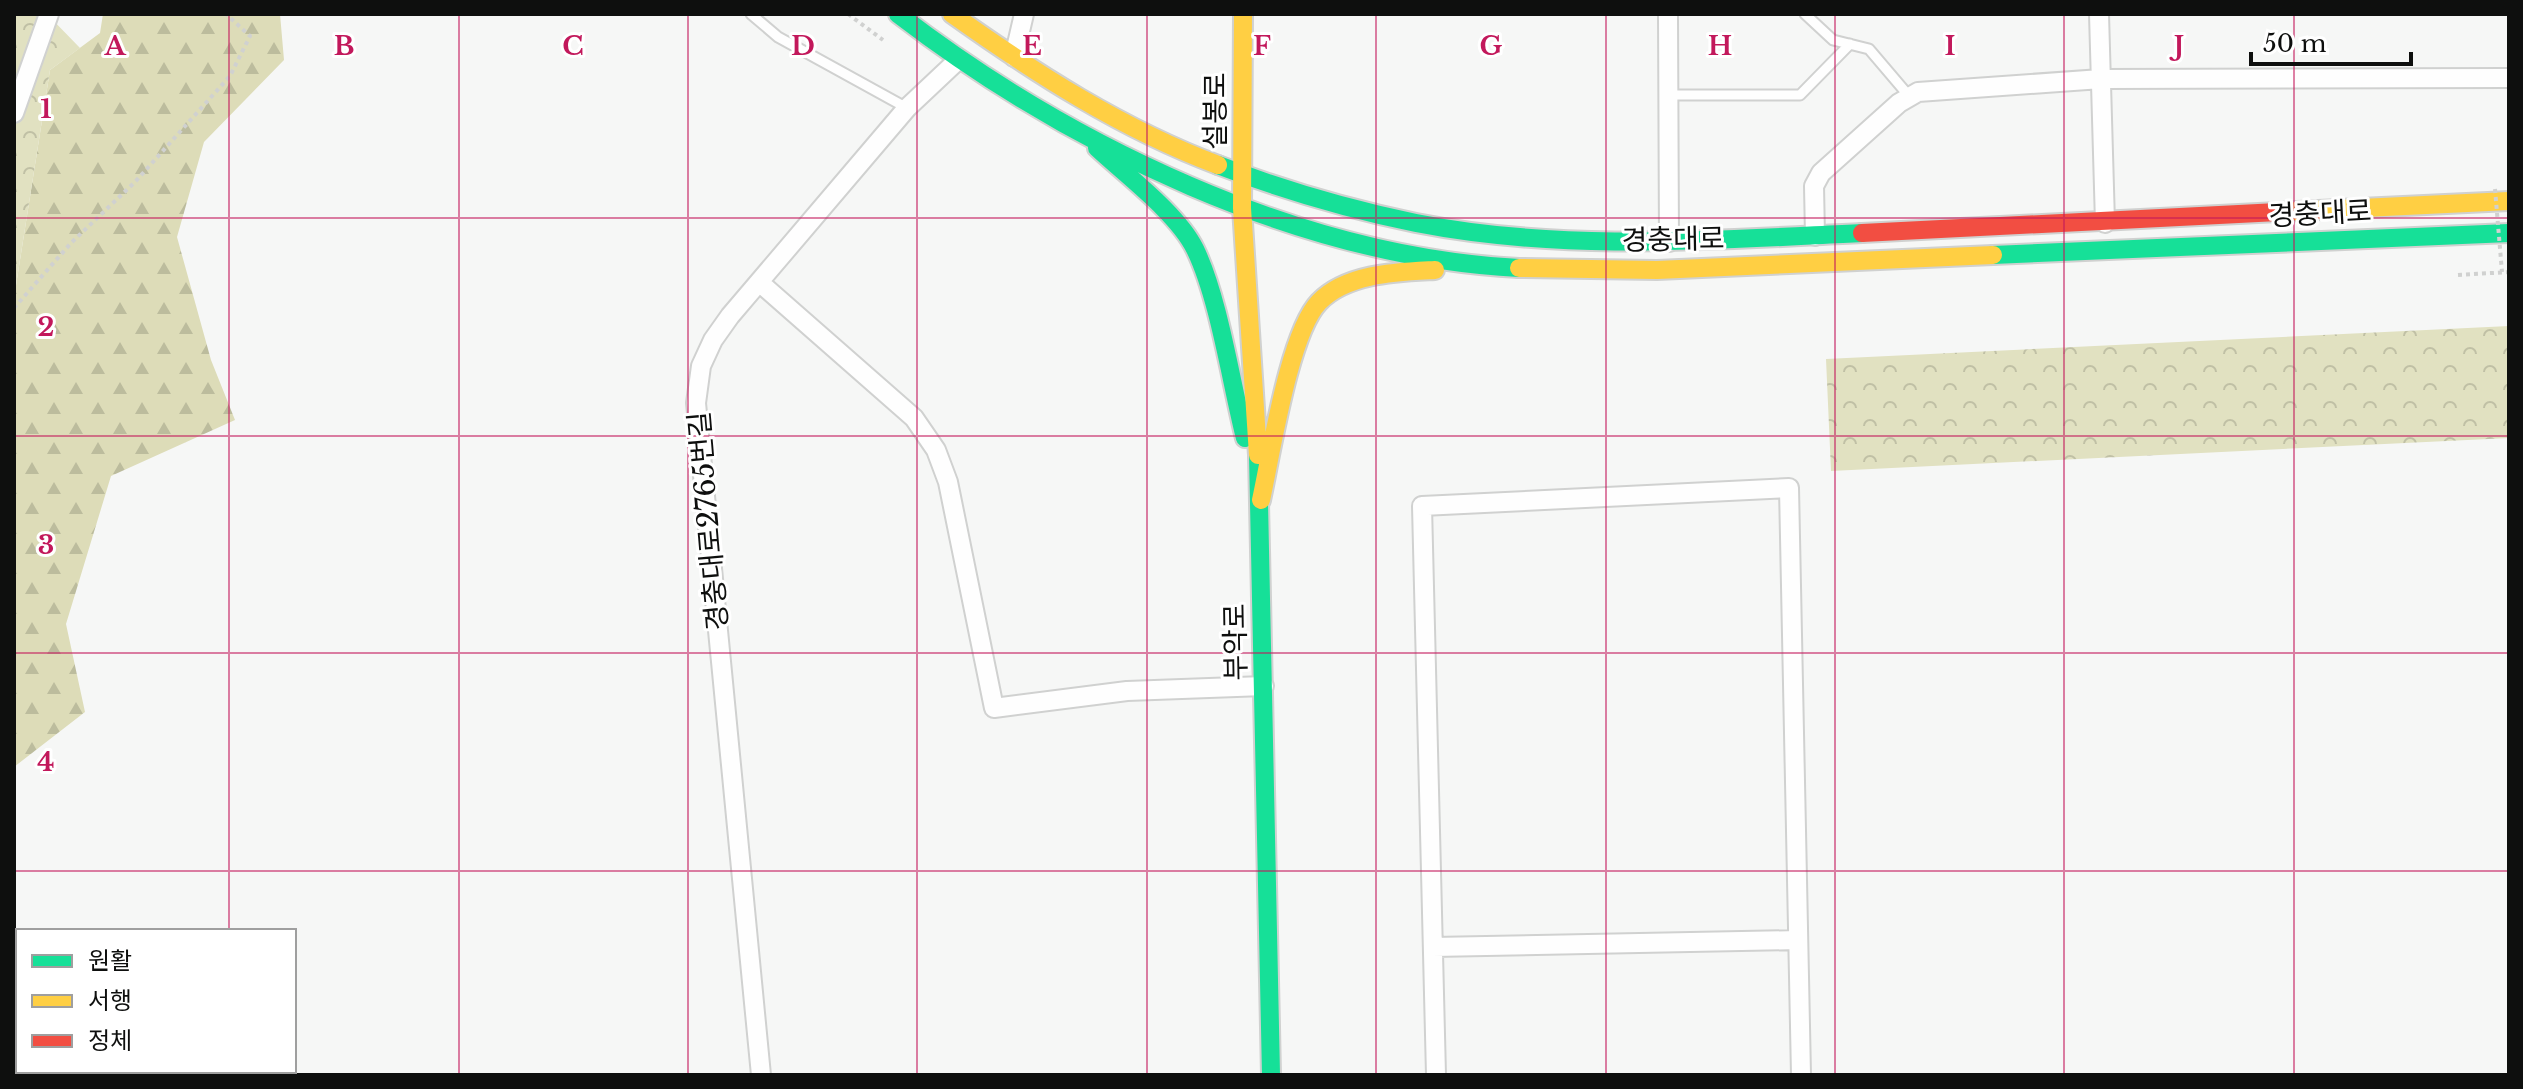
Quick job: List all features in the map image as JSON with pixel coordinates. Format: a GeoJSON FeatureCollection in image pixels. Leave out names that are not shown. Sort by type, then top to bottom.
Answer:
{"type":"FeatureCollection","features":[{"type":"Feature","properties":{"kind":"main road","name":"경충대로"},"geometry":{"type":"LineString","coordinates":[[898,14],[958,60],[1023,103],[1086,137],[1242,208],[1405,254],[1491,267],[1668,269],[2509,233]]}},
{"type":"Feature","properties":{"kind":"main road","name":"경충대로"},"geometry":{"type":"LineString","coordinates":[[952,14],[1014,57],[1133,129],[1242,178],[1405,221],[1448,228],[1573,241],[1669,242],[2105,223],[2502,195]]}},
{"type":"Feature","properties":{"kind":"main road","name":"설봉로"},"geometry":{"type":"LineString","coordinates":[[1242,208],[1243,14]]}},
{"type":"Feature","properties":{"kind":"main road"},"geometry":{"type":"LineString","coordinates":[[1086,137],[1171,219],[1194,247],[1207,284],[1261,500]]}},
{"type":"Feature","properties":{"kind":"main road","name":"부악로"},"geometry":{"type":"LineString","coordinates":[[1242,208],[1261,500],[1271,1075]]}},
{"type":"Feature","properties":{"kind":"main road"},"geometry":{"type":"LineString","coordinates":[[1261,500],[1303,331],[1317,302],[1348,286],[1400,271],[1491,267]]}},
{"type":"Feature","properties":{"kind":"street"},"geometry":{"type":"LineString","coordinates":[[14,113],[49,14]]}},
{"type":"Feature","properties":{"kind":"street"},"geometry":{"type":"LineString","coordinates":[[1014,57],[1024,14]]}},
{"type":"Feature","properties":{"kind":"street"},"geometry":{"type":"LineString","coordinates":[[1668,14],[1669,242]]}},
{"type":"Feature","properties":{"kind":"street"},"geometry":{"type":"LineString","coordinates":[[2099,14],[2105,223]]}},
{"type":"Feature","properties":{"kind":"street","name":"경충대로2765번길"},"geometry":{"type":"LineString","coordinates":[[761,1075],[696,403],[701,366],[713,340],[759,282],[907,108],[958,60]]}},
{"type":"Feature","properties":{"kind":"street"},"geometry":{"type":"LineString","coordinates":[[1815,236],[1814,186],[1821,173],[1909,96],[1927,90],[2101,79],[2509,78]]}},
{"type":"Feature","properties":{"kind":"street"},"geometry":{"type":"LineString","coordinates":[[759,282],[914,418],[936,450],[948,482],[994,708],[1127,691],[1264,686]]}},
{"type":"Feature","properties":{"kind":"street"},"geometry":{"type":"LineString","coordinates":[[1436,1075],[1422,506],[1789,488],[1801,1075]]}},
{"type":"Feature","properties":{"kind":"street"},"geometry":{"type":"LineString","coordinates":[[1433,947],[1798,940]]}},
{"type":"Feature","properties":{"kind":"lane"},"geometry":{"type":"LineString","coordinates":[[751,14],[778,37],[907,108]]}},
{"type":"Feature","properties":{"kind":"lane"},"geometry":{"type":"LineString","coordinates":[[1805,14],[1833,40],[1869,49],[1909,96]]}},
{"type":"Feature","properties":{"kind":"lane"},"geometry":{"type":"LineString","coordinates":[[1668,95],[1800,95],[1850,44]]}},
{"type":"Feature","properties":{"kind":"path"},"geometry":{"type":"LineString","coordinates":[[14,308],[71,243],[135,182],[230,76],[250,36],[226,14]]}},
{"type":"Feature","properties":{"kind":"path"},"geometry":{"type":"LineString","coordinates":[[849,14],[883,40]]}},
{"type":"Feature","properties":{"kind":"path"},"geometry":{"type":"LineString","coordinates":[[2502,195],[2502,272]]}},
{"type":"Feature","properties":{"kind":"path"},"geometry":{"type":"LineString","coordinates":[[2458,275],[2509,272]]}},
{"type":"Feature","properties":{"kind":"green space"},"geometry":{"type":"Polygon","coordinates":[[[14,14],[47,14],[80,48],[50,70],[14,298],[14,14]]]}},
{"type":"Feature","properties":{"kind":"green space"},"geometry":{"type":"Polygon","coordinates":[[[103,14],[280,14],[284,60],[204,142],[177,237],[211,360],[235,420],[111,476],[66,624],[85,712],[14,767],[14,298],[50,70],[100,33],[103,14]]]}},
{"type":"Feature","properties":{"kind":"green space"},"geometry":{"type":"Polygon","coordinates":[[[2509,326],[2509,438],[1831,471],[1826,359],[2509,326]]]}},
{"type":"Feature","properties":{"kind":"traffic: fast"},"geometry":{"type":"LineString","coordinates":[[898,14],[1037,108],[1112,149],[1191,186],[1272,218],[1354,242],[1436,259],[1519,268]]}},
{"type":"Feature","properties":{"kind":"traffic: fast"},"geometry":{"type":"LineString","coordinates":[[1097,148],[1177,222],[1195,249],[1218,316],[1245,438]]}},
{"type":"Feature","properties":{"kind":"traffic: fast"},"geometry":{"type":"LineString","coordinates":[[1218,165],[1341,205],[1416,223],[1527,238],[1639,242],[1862,233]]}},
{"type":"Feature","properties":{"kind":"traffic: fast"},"geometry":{"type":"LineString","coordinates":[[1993,255],[2509,233]]}},
{"type":"Feature","properties":{"kind":"traffic: fast"},"geometry":{"type":"LineString","coordinates":[[1258,455],[1271,1075]]}},
{"type":"Feature","properties":{"kind":"traffic: slow"},"geometry":{"type":"LineString","coordinates":[[952,14],[1080,98],[1148,135],[1218,165]]}},
{"type":"Feature","properties":{"kind":"traffic: slow"},"geometry":{"type":"LineString","coordinates":[[1243,14],[1242,208],[1258,455]]}},
{"type":"Feature","properties":{"kind":"traffic: slow"},"geometry":{"type":"LineString","coordinates":[[2278,212],[2509,201]]}},
{"type":"Feature","properties":{"kind":"traffic: slow"},"geometry":{"type":"LineString","coordinates":[[1519,268],[1657,270],[1993,255]]}},
{"type":"Feature","properties":{"kind":"traffic: slow"},"geometry":{"type":"LineString","coordinates":[[1261,500],[1290,366],[1308,318],[1319,302],[1331,292],[1358,280],[1389,273],[1435,270]]}},
{"type":"Feature","properties":{"kind":"traffic: jam"},"geometry":{"type":"LineString","coordinates":[[1862,233],[2278,212]]}}]}
